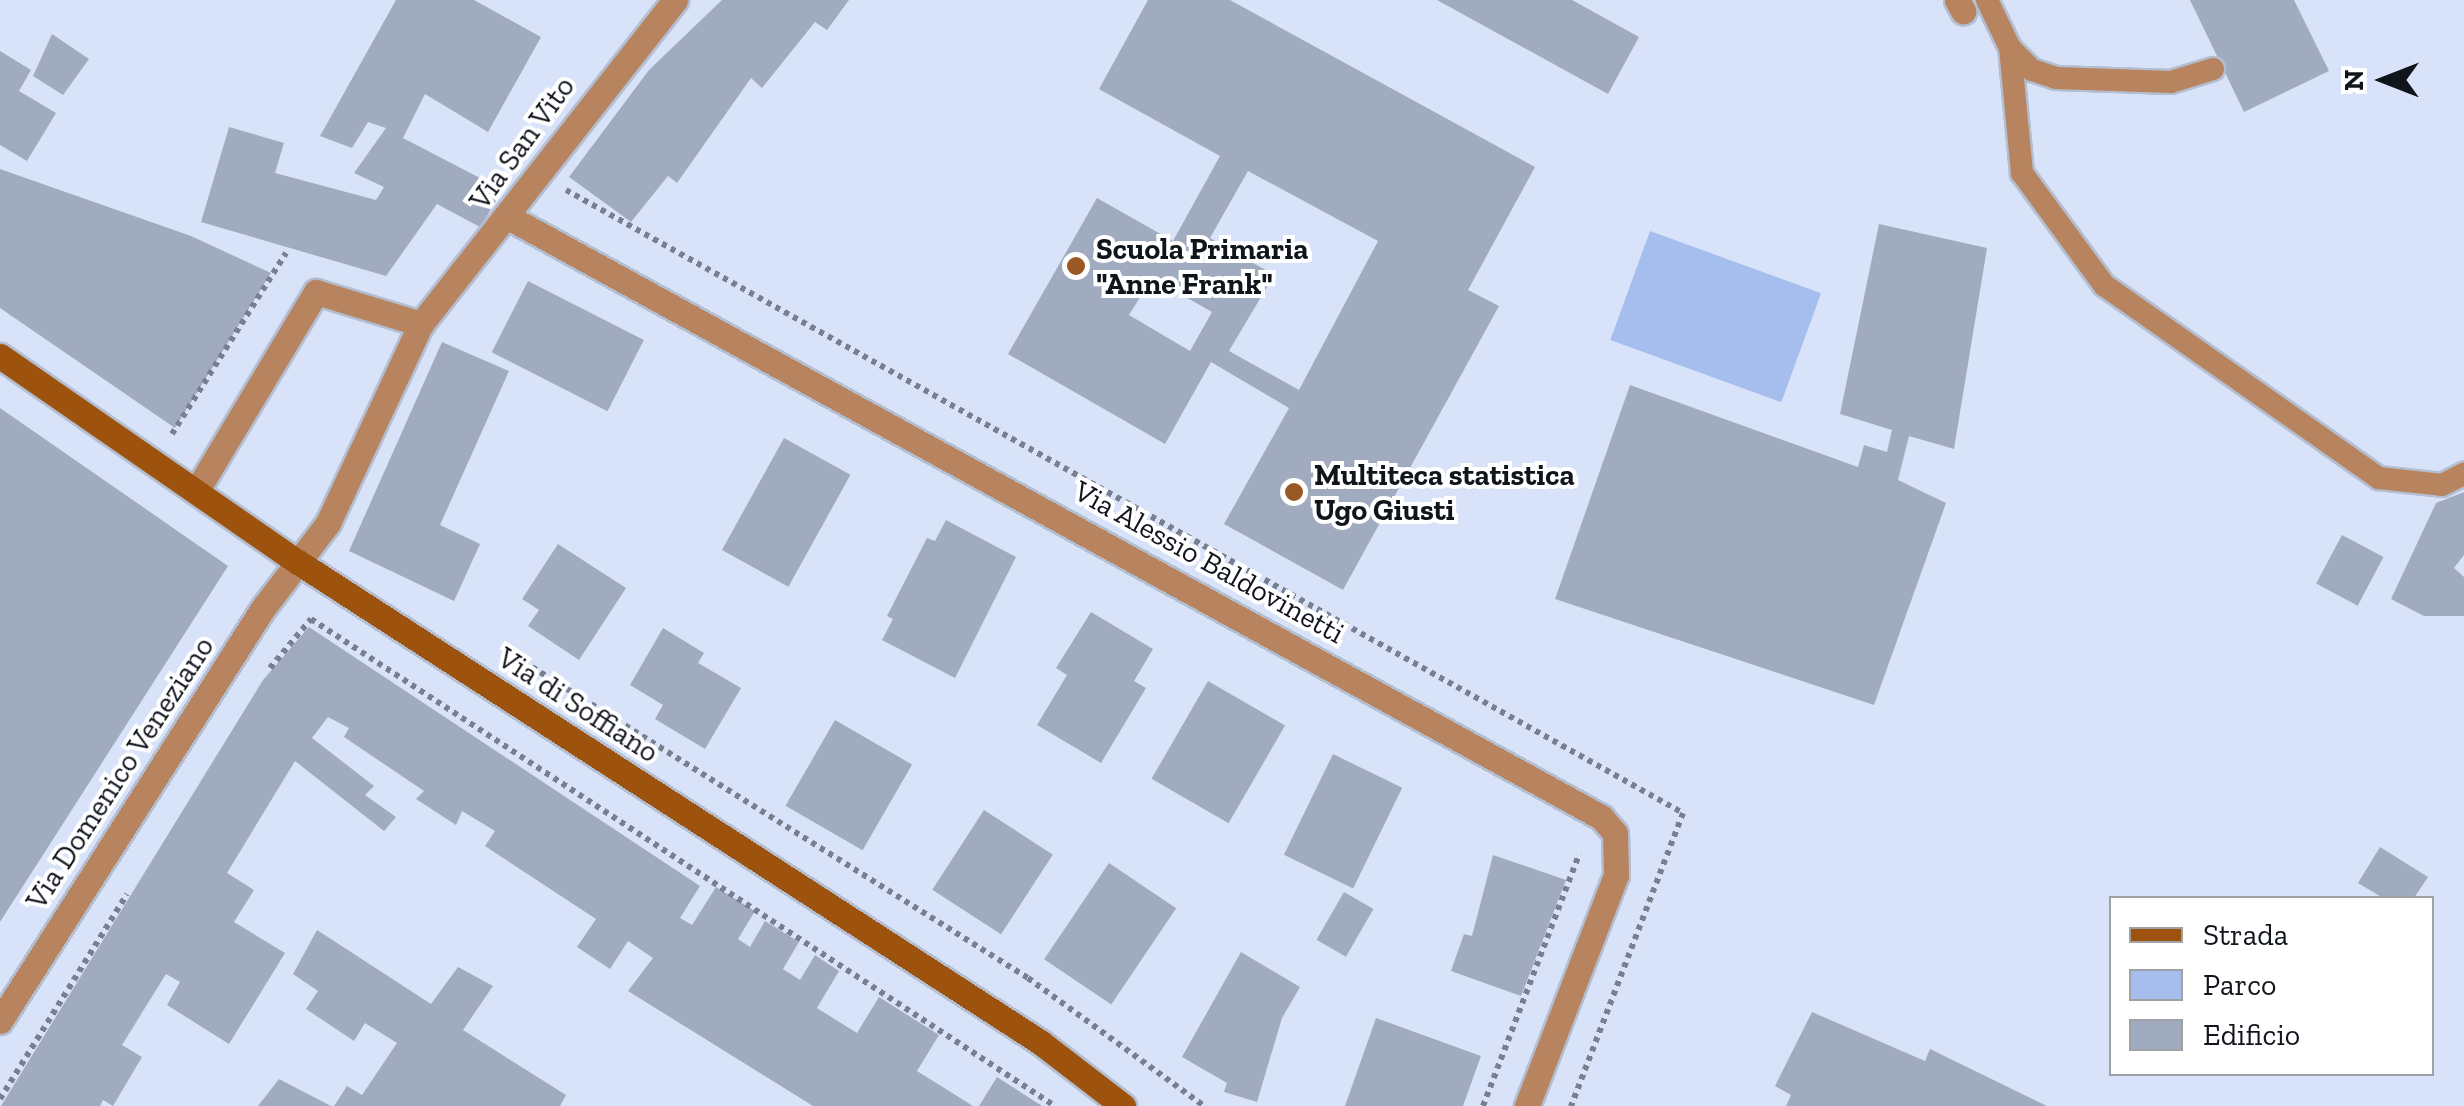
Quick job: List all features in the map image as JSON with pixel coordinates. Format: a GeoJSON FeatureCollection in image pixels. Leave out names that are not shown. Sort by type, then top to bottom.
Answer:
{"type":"FeatureCollection","features":[{"type":"Feature","properties":{"kind":"street","name":"Via San Vito"},"geometry":{"type":"LineString","coordinates":[[298,562],[328,523],[421,324],[510,218],[612,73],[675,0]]}},
{"type":"Feature","properties":{"kind":"street","name":"Via Alessio Baldovinetti"},"geometry":{"type":"LineString","coordinates":[[510,218],[1601,817],[1615,832],[1616,875],[1527,1106]]}},
{"type":"Feature","properties":{"kind":"street"},"geometry":{"type":"LineString","coordinates":[[197,490],[316,292],[421,324]]}},
{"type":"Feature","properties":{"kind":"street","name":"Via di Soffiano"},"geometry":{"type":"LineString","coordinates":[[0,356],[298,562],[1040,1042],[1123,1106]]}},
{"type":"Feature","properties":{"kind":"street","name":"Via Domenico Veneziano"},"geometry":{"type":"LineString","coordinates":[[0,1021],[298,562]]}},
{"type":"Feature","properties":{"kind":"lane"},"geometry":{"type":"LineString","coordinates":[[1987,0],[2010,48],[2032,70],[2056,78],[2171,82],[2213,70]]}},
{"type":"Feature","properties":{"kind":"lane"},"geometry":{"type":"LineString","coordinates":[[2010,48],[2022,174],[2104,285],[2379,478],[2442,485],[2464,474]]}},
{"type":"Feature","properties":{"kind":"path"},"geometry":{"type":"LineString","coordinates":[[172,434],[286,253]]}},
{"type":"Feature","properties":{"kind":"path"},"geometry":{"type":"LineString","coordinates":[[258,683],[311,619],[1056,1106]]}},
{"type":"Feature","properties":{"kind":"path"},"geometry":{"type":"LineString","coordinates":[[524,662],[1028,978],[1204,1106]]}},
{"type":"Feature","properties":{"kind":"path"},"geometry":{"type":"LineString","coordinates":[[1483,1106],[1582,846]]}},
{"type":"Feature","properties":{"kind":"path"},"geometry":{"type":"LineString","coordinates":[[0,1098],[135,880]]}},
{"type":"Feature","properties":{"kind":"green space"},"geometry":{"type":"Polygon","coordinates":[[[1650,231],[1821,293],[1781,402],[1610,340],[1650,231]]]}},
{"type":"Feature","properties":{"kind":"building"},"geometry":{"type":"Polygon","coordinates":[[[396,0],[474,0],[541,37],[488,132],[425,94],[403,138],[503,190],[480,227],[437,204],[386,276],[201,222],[229,127],[284,143],[275,173],[376,200],[384,187],[354,173],[386,128],[368,122],[352,148],[320,136],[396,0]]]}},
{"type":"Feature","properties":{"kind":"building"},"geometry":{"type":"Polygon","coordinates":[[[722,0],[849,0],[827,30],[815,22],[762,88],[751,78],[677,183],[668,176],[631,222],[569,177],[649,70],[722,0]]]}},
{"type":"Feature","properties":{"kind":"building"},"geometry":{"type":"Polygon","coordinates":[[[1148,0],[1230,0],[1535,167],[1468,290],[1499,306],[1343,590],[1224,524],[1289,408],[1211,362],[1165,444],[1008,354],[1097,198],[1173,241],[1220,156],[1099,89],[1148,0]],[[1248,171],[1210,238],[1274,275],[1229,351],[1299,390],[1378,241],[1248,171]],[[1152,278],[1129,315],[1190,351],[1212,312],[1152,278]]]}},
{"type":"Feature","properties":{"kind":"building"},"geometry":{"type":"Polygon","coordinates":[[[1437,0],[1572,0],[1639,37],[1608,94],[1437,0]]]}},
{"type":"Feature","properties":{"kind":"building"},"geometry":{"type":"Polygon","coordinates":[[[2190,0],[2294,0],[2329,71],[2244,112],[2190,0]]]}},
{"type":"Feature","properties":{"kind":"building"},"geometry":{"type":"Polygon","coordinates":[[[52,34],[89,59],[63,95],[33,76],[52,34]]]}},
{"type":"Feature","properties":{"kind":"building"},"geometry":{"type":"Polygon","coordinates":[[[0,51],[31,70],[19,91],[56,113],[27,161],[0,145],[0,51]]]}},
{"type":"Feature","properties":{"kind":"building"},"geometry":{"type":"Polygon","coordinates":[[[0,169],[191,236],[271,273],[175,428],[0,308],[0,169]]]}},
{"type":"Feature","properties":{"kind":"building"},"geometry":{"type":"Polygon","coordinates":[[[1879,224],[1987,248],[1954,449],[1909,436],[1898,480],[1946,503],[1874,705],[1555,599],[1630,385],[1858,467],[1864,445],[1887,452],[1892,430],[1840,414],[1879,224]]]}},
{"type":"Feature","properties":{"kind":"building"},"geometry":{"type":"Polygon","coordinates":[[[528,281],[644,340],[608,411],[492,352],[528,281]]]}},
{"type":"Feature","properties":{"kind":"building"},"geometry":{"type":"Polygon","coordinates":[[[442,342],[509,371],[440,525],[480,544],[454,601],[349,551],[442,342]]]}},
{"type":"Feature","properties":{"kind":"building"},"geometry":{"type":"Polygon","coordinates":[[[0,408],[228,566],[0,922],[0,408]]]}},
{"type":"Feature","properties":{"kind":"building"},"geometry":{"type":"Polygon","coordinates":[[[784,438],[850,475],[788,587],[722,550],[784,438]]]}},
{"type":"Feature","properties":{"kind":"building"},"geometry":{"type":"Polygon","coordinates":[[[2464,492],[2464,555],[2454,568],[2464,577],[2464,616],[2424,616],[2391,599],[2436,503],[2464,492]]]}},
{"type":"Feature","properties":{"kind":"building"},"geometry":{"type":"Polygon","coordinates":[[[946,520],[1016,557],[955,678],[882,640],[893,619],[887,616],[927,538],[935,541],[946,520]]]}},
{"type":"Feature","properties":{"kind":"building"},"geometry":{"type":"Polygon","coordinates":[[[2342,535],[2383,557],[2358,606],[2316,584],[2342,535]]]}},
{"type":"Feature","properties":{"kind":"building"},"geometry":{"type":"Polygon","coordinates":[[[558,544],[626,588],[579,660],[528,626],[539,610],[522,599],[558,544]]]}},
{"type":"Feature","properties":{"kind":"building"},"geometry":{"type":"Polygon","coordinates":[[[1091,612],[1153,649],[1134,681],[1146,688],[1101,763],[1037,725],[1067,675],[1056,668],[1091,612]]]}},
{"type":"Feature","properties":{"kind":"building"},"geometry":{"type":"Polygon","coordinates":[[[309,627],[700,886],[680,918],[692,925],[716,887],[755,911],[738,939],[750,947],[765,921],[799,942],[783,969],[800,980],[815,955],[839,971],[817,1008],[857,1033],[879,997],[939,1035],[917,1071],[973,1106],[813,1106],[628,991],[653,958],[628,941],[610,969],[577,947],[596,919],[485,846],[495,831],[462,811],[456,825],[416,799],[424,791],[344,737],[349,728],[328,717],[312,738],[374,786],[365,795],[396,817],[384,831],[295,761],[227,873],[254,890],[234,922],[285,953],[229,1044],[167,1005],[180,982],[166,974],[122,1045],[142,1057],[113,1106],[103,1100],[100,1106],[1,1106],[263,680],[309,627]]]}},
{"type":"Feature","properties":{"kind":"building"},"geometry":{"type":"Polygon","coordinates":[[[663,628],[704,653],[698,663],[741,688],[705,749],[655,719],[663,705],[630,685],[663,628]]]}},
{"type":"Feature","properties":{"kind":"building"},"geometry":{"type":"Polygon","coordinates":[[[1208,681],[1285,726],[1229,823],[1152,779],[1208,681]]]}},
{"type":"Feature","properties":{"kind":"building"},"geometry":{"type":"Polygon","coordinates":[[[835,720],[912,764],[863,850],[786,806],[835,720]]]}},
{"type":"Feature","properties":{"kind":"building"},"geometry":{"type":"Polygon","coordinates":[[[1333,754],[1402,788],[1353,888],[1284,855],[1333,754]]]}},
{"type":"Feature","properties":{"kind":"building"},"geometry":{"type":"Polygon","coordinates":[[[984,810],[1053,855],[1001,934],[932,890],[984,810]]]}},
{"type":"Feature","properties":{"kind":"building"},"geometry":{"type":"Polygon","coordinates":[[[2380,847],[2428,877],[2415,896],[2380,896],[2358,883],[2380,847]]]}},
{"type":"Feature","properties":{"kind":"building"},"geometry":{"type":"Polygon","coordinates":[[[1493,855],[1566,880],[1521,996],[1451,971],[1464,934],[1472,936],[1493,855]]]}},
{"type":"Feature","properties":{"kind":"building"},"geometry":{"type":"Polygon","coordinates":[[[1109,863],[1176,908],[1111,1004],[1044,959],[1109,863]]]}},
{"type":"Feature","properties":{"kind":"building"},"geometry":{"type":"Polygon","coordinates":[[[1344,892],[1373,909],[1346,957],[1316,940],[1344,892]]]}},
{"type":"Feature","properties":{"kind":"building"},"geometry":{"type":"Polygon","coordinates":[[[317,930],[431,1004],[458,967],[493,986],[463,1030],[566,1095],[560,1106],[334,1106],[347,1086],[362,1095],[397,1043],[365,1023],[354,1041],[306,1009],[318,991],[293,974],[317,930]]]}},
{"type":"Feature","properties":{"kind":"building"},"geometry":{"type":"Polygon","coordinates":[[[1241,952],[1300,987],[1282,1018],[1257,1102],[1224,1092],[1227,1083],[1182,1057],[1241,952]]]}},
{"type":"Feature","properties":{"kind":"building"},"geometry":{"type":"Polygon","coordinates":[[[1812,1012],[1925,1061],[1930,1049],[2047,1106],[1786,1106],[1791,1095],[1775,1086],[1812,1012]]]}},
{"type":"Feature","properties":{"kind":"building"},"geometry":{"type":"Polygon","coordinates":[[[1376,1018],[1481,1056],[1463,1106],[1345,1106],[1376,1018]]]}},
{"type":"Feature","properties":{"kind":"building"},"geometry":{"type":"Polygon","coordinates":[[[997,1077],[1042,1106],[979,1106],[997,1077]]]}},
{"type":"Feature","properties":{"kind":"building"},"geometry":{"type":"Polygon","coordinates":[[[279,1079],[331,1106],[258,1106],[279,1079]]]}},
{"type":"Feature","properties":{"kind":"place","name":"Scuola Primaria \"Anne Frank\""},"geometry":{"type":"Point","coordinates":[1076,266]}},
{"type":"Feature","properties":{"kind":"place","name":"Multiteca statistica Ugo Giusti"},"geometry":{"type":"Point","coordinates":[1294,492]}}]}
